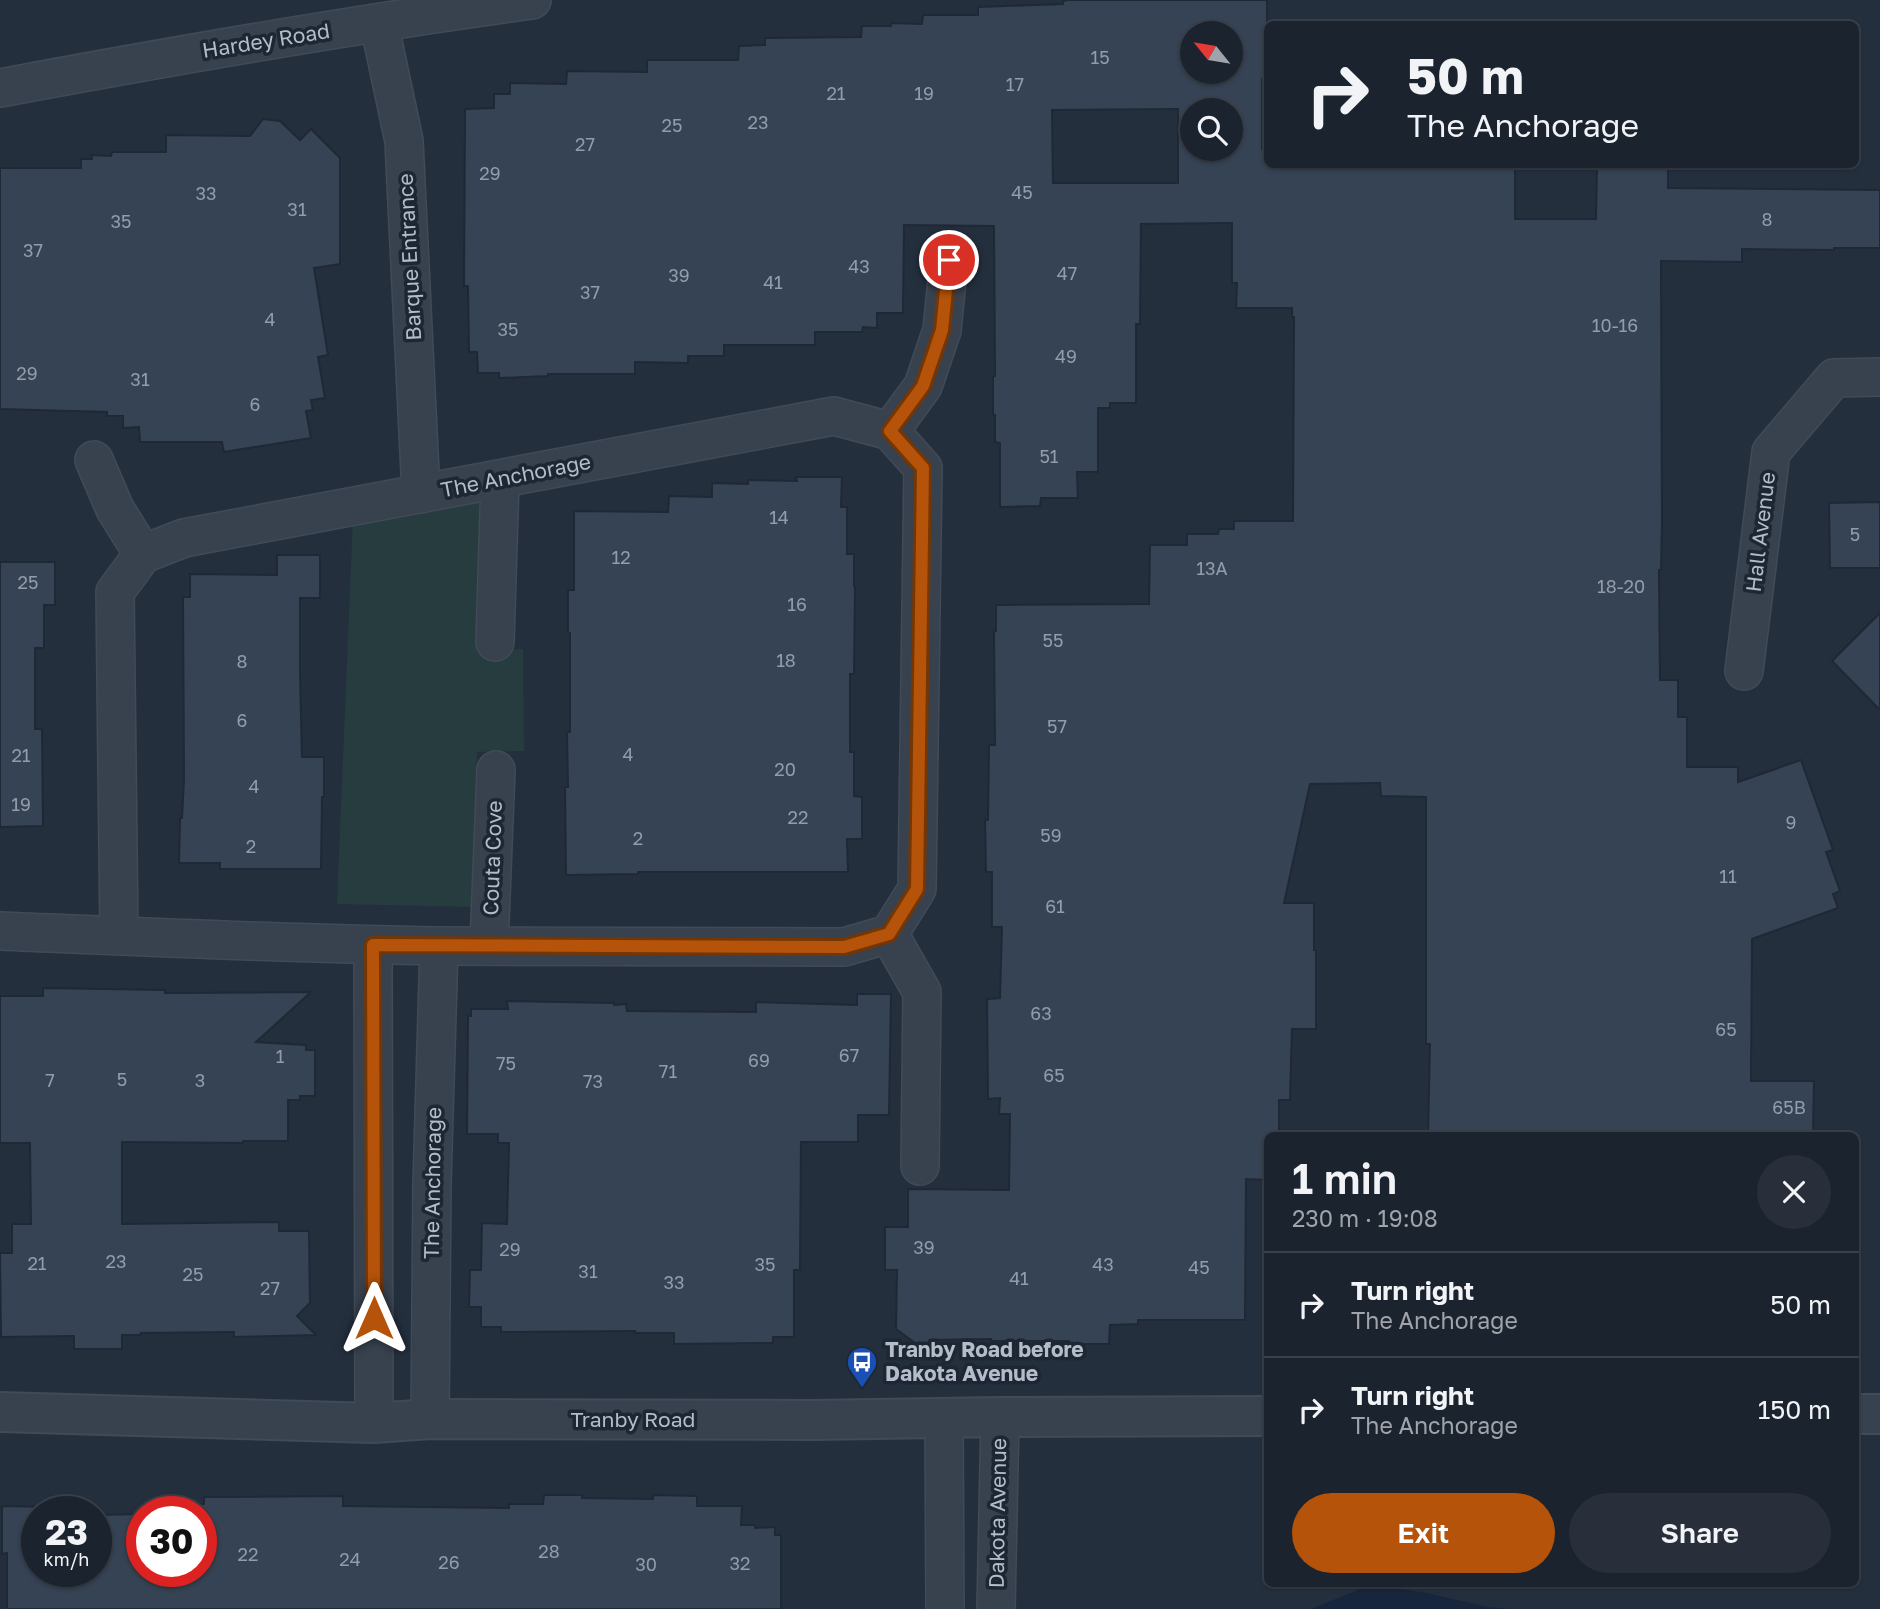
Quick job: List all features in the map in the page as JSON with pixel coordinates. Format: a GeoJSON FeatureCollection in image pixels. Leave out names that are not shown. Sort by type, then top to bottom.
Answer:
{"type":"FeatureCollection","features":[{"type":"Feature","properties":{"kind":"street","name":"Hardey Road"},"geometry":{"type":"LineString","coordinates":[[0,88],[150,60],[532,0]]}},
{"type":"Feature","properties":{"kind":"street","name":"Barque Entrance"},"geometry":{"type":"LineString","coordinates":[[379,23],[404,141],[421,494]]}},
{"type":"Feature","properties":{"kind":"street"},"geometry":{"type":"LineString","coordinates":[[0,932],[373,945],[844,947],[889,934],[917,889],[923,468],[890,431],[923,386],[942,330],[949,260]]}},
{"type":"Feature","properties":{"kind":"street","name":"Hall Avenue"},"geometry":{"type":"LineString","coordinates":[[1744,671],[1771,452],[1834,378],[1880,377]]}},
{"type":"Feature","properties":{"kind":"street","name":"The Anchorage"},"geometry":{"type":"LineString","coordinates":[[143,554],[184,538],[834,416],[890,431]]}},
{"type":"Feature","properties":{"kind":"street"},"geometry":{"type":"LineString","coordinates":[[94,460],[115,509],[143,554],[115,592],[119,936]]}},
{"type":"Feature","properties":{"kind":"street"},"geometry":{"type":"LineString","coordinates":[[495,642],[500,480]]}},
{"type":"Feature","properties":{"kind":"street","name":"Couta Cove"},"geometry":{"type":"LineString","coordinates":[[489,946],[496,770]]}},
{"type":"Feature","properties":{"kind":"street"},"geometry":{"type":"LineString","coordinates":[[889,934],[922,992],[920,1166]]}},
{"type":"Feature","properties":{"kind":"street"},"geometry":{"type":"LineString","coordinates":[[373,945],[374,1423]]}},
{"type":"Feature","properties":{"kind":"street","name":"The Anchorage"},"geometry":{"type":"LineString","coordinates":[[430,1419],[432,1184],[439,946]]}},
{"type":"Feature","properties":{"kind":"street","name":"Tranby Road"},"geometry":{"type":"LineString","coordinates":[[0,1412],[374,1423],[430,1419],[813,1420],[1264,1416]]}},
{"type":"Feature","properties":{"kind":"street"},"geometry":{"type":"LineString","coordinates":[[1859,1414],[1880,1414]]}},
{"type":"Feature","properties":{"kind":"street","name":"Dakota Avenue"},"geometry":{"type":"LineString","coordinates":[[996,1609],[1000,1417]]}},
{"type":"Feature","properties":{"kind":"street"},"geometry":{"type":"LineString","coordinates":[[944,1418],[945,1609]]}},
{"type":"Feature","properties":{"kind":"green space"},"geometry":{"type":"Polygon","coordinates":[[[479,502],[481,652],[523,649],[524,751],[477,752],[475,907],[337,904],[353,517],[479,502]]]}},
{"type":"Feature","properties":{"kind":"water"},"geometry":{"type":"Polygon","coordinates":[[[1365,1587],[1384,1587],[1511,1609],[1311,1609],[1365,1587]]]}},
{"type":"Feature","properties":{"kind":"building"},"geometry":{"type":"Polygon","coordinates":[[[1068,0],[1267,0],[1262,79],[1264,168],[1515,168],[1515,219],[1596,219],[1597,168],[1668,168],[1668,188],[1880,190],[1880,248],[1742,249],[1742,262],[1661,261],[1660,680],[1678,680],[1678,717],[1687,717],[1687,767],[1738,767],[1738,782],[1801,760],[1833,850],[1826,852],[1840,891],[1833,894],[1838,908],[1752,939],[1751,1081],[1814,1081],[1813,1132],[1428,1132],[1430,1044],[1426,1044],[1426,797],[1381,796],[1380,783],[1310,784],[1284,903],[1314,903],[1316,1029],[1292,1029],[1290,1100],[1279,1100],[1279,1132],[1264,1132],[1264,1180],[1246,1179],[1245,1320],[1138,1320],[1138,1324],[1110,1325],[1109,1344],[991,1339],[930,1340],[926,1351],[896,1329],[897,1270],[885,1270],[885,1227],[908,1227],[908,1189],[1009,1190],[1010,1114],[999,1114],[1000,1098],[988,1099],[987,999],[1000,998],[1002,927],[992,927],[992,872],[986,872],[985,820],[988,820],[989,745],[995,745],[996,605],[1149,604],[1150,545],[1187,545],[1187,534],[1218,534],[1219,529],[1234,529],[1234,521],[1293,521],[1292,308],[1236,308],[1237,283],[1232,283],[1232,223],[1141,224],[1140,324],[1136,324],[1136,403],[1110,403],[1110,408],[1098,408],[1098,472],[1077,472],[1078,498],[1041,498],[1040,506],[1000,507],[1000,443],[995,442],[993,415],[994,226],[904,225],[903,313],[877,313],[877,328],[863,327],[862,332],[815,332],[815,345],[724,345],[724,356],[688,356],[688,363],[635,362],[635,374],[548,374],[499,378],[499,373],[478,373],[477,352],[469,352],[468,286],[464,286],[465,109],[494,108],[494,94],[510,94],[510,83],[566,84],[567,71],[647,72],[647,60],[738,60],[739,46],[765,45],[765,38],[861,37],[862,26],[922,24],[923,15],[978,15],[978,7],[1063,4],[1063,1],[1068,0]],[[1178,109],[1052,110],[1053,183],[1178,183],[1178,109]]]}},
{"type":"Feature","properties":{"kind":"building"},"geometry":{"type":"Polygon","coordinates":[[[263,119],[280,121],[300,140],[311,129],[340,158],[340,264],[314,268],[328,355],[318,357],[325,398],[311,400],[313,410],[306,411],[311,438],[224,452],[222,442],[140,442],[139,427],[123,428],[123,416],[107,416],[107,412],[0,409],[0,168],[81,168],[81,159],[92,159],[91,155],[111,156],[112,152],[166,152],[166,135],[250,136],[263,119]]]}},
{"type":"Feature","properties":{"kind":"building"},"geometry":{"type":"Polygon","coordinates":[[[796,477],[842,477],[841,507],[847,507],[847,554],[854,554],[854,674],[850,674],[850,752],[854,752],[854,796],[862,797],[862,839],[847,839],[848,872],[638,872],[566,875],[565,787],[568,787],[567,732],[570,732],[568,590],[574,590],[574,511],[668,512],[669,496],[712,497],[712,483],[748,484],[748,480],[797,481],[796,477]]]}},
{"type":"Feature","properties":{"kind":"building"},"geometry":{"type":"Polygon","coordinates":[[[1880,502],[1880,568],[1830,568],[1829,503],[1880,502]]]}},
{"type":"Feature","properties":{"kind":"building"},"geometry":{"type":"Polygon","coordinates":[[[277,555],[320,555],[320,598],[300,598],[300,672],[302,757],[324,757],[321,869],[220,869],[220,863],[179,863],[184,779],[183,597],[190,597],[190,574],[277,575],[277,555]]]}},
{"type":"Feature","properties":{"kind":"building"},"geometry":{"type":"Polygon","coordinates":[[[0,562],[55,562],[55,605],[44,605],[44,648],[35,648],[35,729],[42,729],[43,826],[0,827],[0,562]]]}},
{"type":"Feature","properties":{"kind":"building"},"geometry":{"type":"Polygon","coordinates":[[[1880,613],[1880,710],[1832,661],[1880,613]]]}},
{"type":"Feature","properties":{"kind":"building"},"geometry":{"type":"Polygon","coordinates":[[[43,988],[165,990],[165,993],[311,992],[256,1042],[306,1045],[306,1050],[315,1050],[315,1096],[300,1096],[300,1100],[288,1100],[288,1141],[122,1142],[122,1224],[279,1222],[279,1231],[309,1231],[310,1303],[297,1316],[316,1335],[234,1337],[234,1332],[141,1333],[122,1335],[122,1349],[74,1349],[74,1336],[1,1337],[0,1253],[12,1253],[12,1224],[31,1224],[30,1143],[0,1143],[0,996],[43,996],[43,988]]]}},
{"type":"Feature","properties":{"kind":"building"},"geometry":{"type":"Polygon","coordinates":[[[857,994],[891,994],[889,1115],[858,1115],[858,1142],[801,1142],[800,1270],[794,1270],[794,1337],[773,1337],[773,1343],[674,1344],[674,1333],[501,1332],[501,1327],[481,1327],[481,1307],[469,1307],[470,1270],[481,1270],[482,1223],[507,1224],[509,1143],[498,1143],[498,1134],[467,1134],[468,1016],[471,1016],[471,1009],[508,1009],[507,1001],[626,1004],[627,1011],[756,1012],[756,1002],[857,1005],[857,994]]]}},
{"type":"Feature","properties":{"kind":"building"},"geometry":{"type":"Polygon","coordinates":[[[544,1495],[653,1499],[653,1495],[697,1496],[697,1506],[742,1506],[741,1525],[755,1525],[755,1528],[775,1527],[775,1535],[781,1535],[781,1609],[7,1609],[7,1553],[2,1554],[2,1506],[21,1506],[21,1587],[112,1587],[112,1515],[126,1514],[126,1587],[217,1587],[217,1497],[343,1496],[343,1506],[509,1508],[509,1504],[543,1504],[544,1495]]]}},
{"type":"Feature","properties":{"kind":"place","name":"Tranby Road before Dakota Avenue"},"geometry":{"type":"Point","coordinates":[862,1389]}},
{"type":"Feature","properties":{"kind":"route"},"geometry":{"type":"LineString","coordinates":[[374,1318],[373,945],[844,947],[889,934],[917,889],[923,468],[890,431],[923,386],[942,330],[949,260]]}}]}
